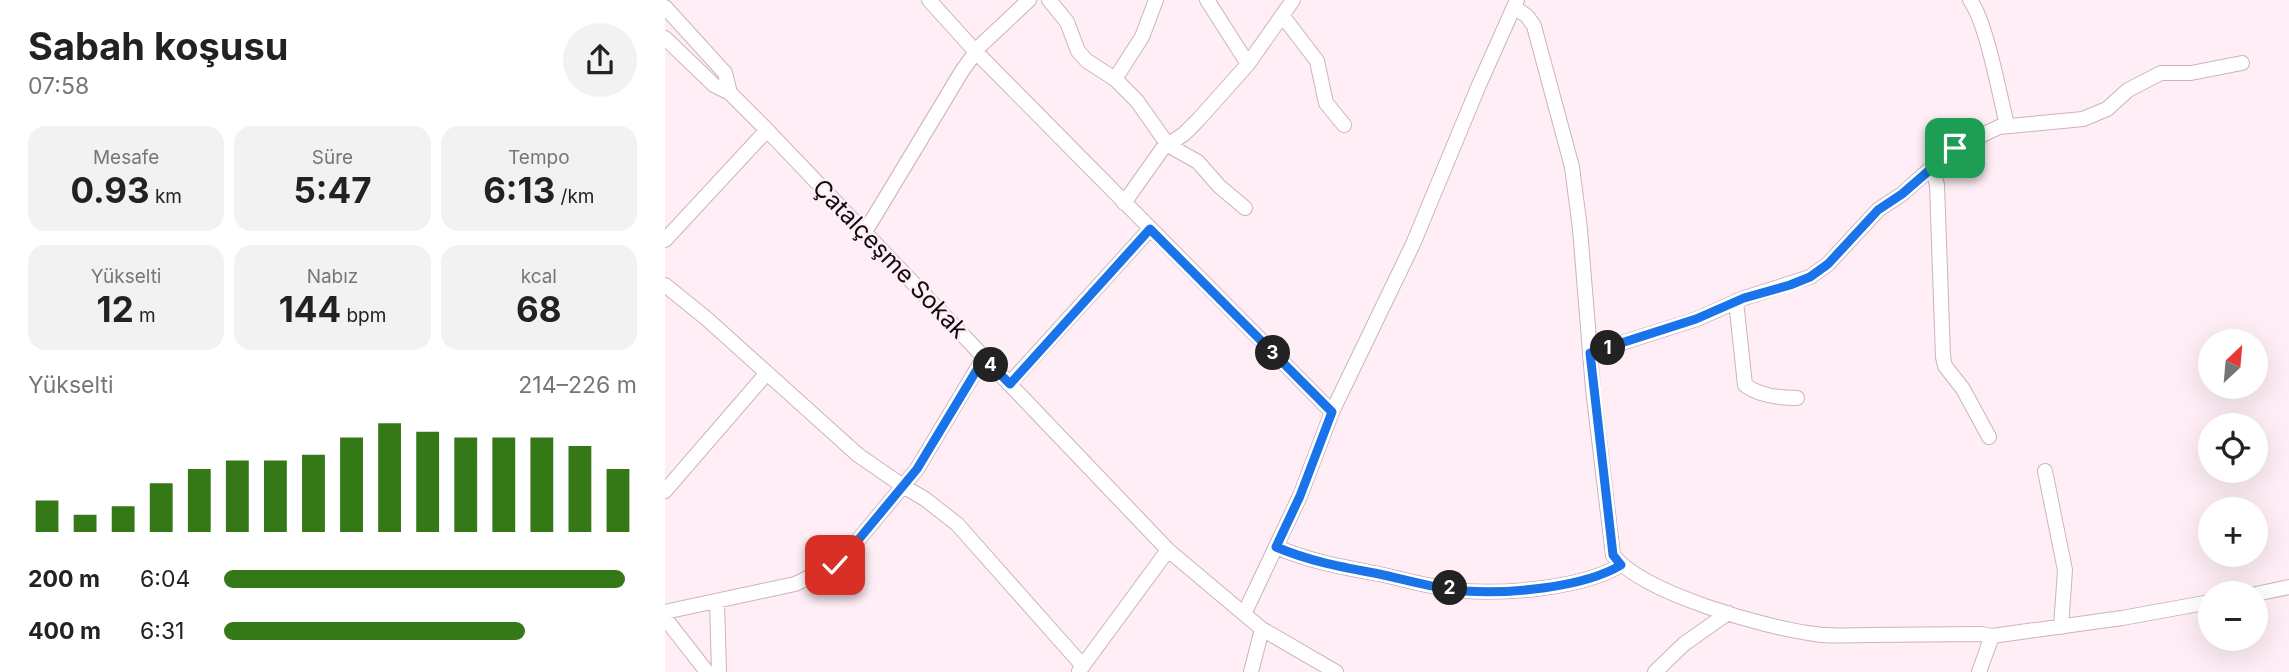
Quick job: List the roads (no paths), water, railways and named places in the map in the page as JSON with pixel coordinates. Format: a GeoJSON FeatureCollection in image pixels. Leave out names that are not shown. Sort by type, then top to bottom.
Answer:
{"type":"FeatureCollection","features":[{"type":"Feature","properties":{"kind":"street"},"geometry":{"type":"LineString","coordinates":[[929,0],[976,52],[1332,412]]}},
{"type":"Feature","properties":{"kind":"street"},"geometry":{"type":"LineString","coordinates":[[865,232],[976,52],[1015,7],[1029,0]]}},
{"type":"Feature","properties":{"kind":"street"},"geometry":{"type":"LineString","coordinates":[[1049,0],[1067,22],[1078,51],[1087,61],[1115,79],[1137,101],[1168,145],[1198,162],[1219,186],[1245,208]]}},
{"type":"Feature","properties":{"kind":"street"},"geometry":{"type":"LineString","coordinates":[[1115,79],[1142,37],[1156,0]]}},
{"type":"Feature","properties":{"kind":"street"},"geometry":{"type":"LineString","coordinates":[[1207,0],[1248,64]]}},
{"type":"Feature","properties":{"kind":"street"},"geometry":{"type":"LineString","coordinates":[[1124,203],[1147,169],[1168,145],[1199,119],[1248,64],[1293,0]]}},
{"type":"Feature","properties":{"kind":"street"},"geometry":{"type":"LineString","coordinates":[[1970,0],[1982,26],[2007,125]]}},
{"type":"Feature","properties":{"kind":"street"},"geometry":{"type":"LineString","coordinates":[[1244,614],[1300,496],[1332,412],[1413,244],[1516,4],[1534,26],[1572,166],[1613,555],[1621,565],[1669,591],[1728,613],[1817,635],[1992,636],[2198,604]]}},
{"type":"Feature","properties":{"kind":"street"},"geometry":{"type":"LineString","coordinates":[[665,7],[725,73],[730,93]]}},
{"type":"Feature","properties":{"kind":"street"},"geometry":{"type":"LineString","coordinates":[[1282,15],[1317,61],[1326,103],[1344,125]]}},
{"type":"Feature","properties":{"kind":"street"},"geometry":{"type":"LineString","coordinates":[[665,38],[714,85],[730,93]]}},
{"type":"Feature","properties":{"kind":"street"},"geometry":{"type":"LineString","coordinates":[[1590,353],[1696,319],[1736,301],[1810,277],[1828,264],[1878,210],[1902,194],[1955,148],[1999,127],[2083,119],[2108,108],[2128,90],[2161,73],[2191,73],[2242,63]]}},
{"type":"Feature","properties":{"kind":"street","name":"Çatalçeşme Sokak"},"geometry":{"type":"LineString","coordinates":[[730,93],[1168,550],[1262,629],[1336,672]]}},
{"type":"Feature","properties":{"kind":"street"},"geometry":{"type":"LineString","coordinates":[[665,240],[767,130]]}},
{"type":"Feature","properties":{"kind":"street"},"geometry":{"type":"LineString","coordinates":[[1933,167],[1937,186],[1943,357],[1945,366],[1963,389],[1989,437]]}},
{"type":"Feature","properties":{"kind":"street"},"geometry":{"type":"LineString","coordinates":[[1010,384],[1150,229]]}},
{"type":"Feature","properties":{"kind":"street"},"geometry":{"type":"LineString","coordinates":[[665,285],[707,319],[858,455],[925,499],[957,524],[1080,669],[1168,550]]}},
{"type":"Feature","properties":{"kind":"street"},"geometry":{"type":"LineString","coordinates":[[1736,301],[1745,385],[1753,391],[1782,398],[1797,398]]}},
{"type":"Feature","properties":{"kind":"street"},"geometry":{"type":"LineString","coordinates":[[665,612],[795,584],[835,565],[917,469],[984,358]]}},
{"type":"Feature","properties":{"kind":"street"},"geometry":{"type":"LineString","coordinates":[[665,491],[766,374]]}},
{"type":"Feature","properties":{"kind":"street"},"geometry":{"type":"LineString","coordinates":[[2045,471],[2065,570],[2061,626]]}},
{"type":"Feature","properties":{"kind":"street"},"geometry":{"type":"LineString","coordinates":[[1276,547],[1307,560],[1463,591],[1532,589],[1576,582],[1604,575],[1621,565]]}},
{"type":"Feature","properties":{"kind":"street"},"geometry":{"type":"LineString","coordinates":[[2268,591],[2289,587]]}},
{"type":"Feature","properties":{"kind":"street"},"geometry":{"type":"LineString","coordinates":[[717,602],[719,672]]}},
{"type":"Feature","properties":{"kind":"street"},"geometry":{"type":"LineString","coordinates":[[1655,672],[1684,644],[1728,613]]}},
{"type":"Feature","properties":{"kind":"street"},"geometry":{"type":"LineString","coordinates":[[665,618],[706,672]]}},
{"type":"Feature","properties":{"kind":"street"},"geometry":{"type":"LineString","coordinates":[[1251,672],[1262,629]]}},
{"type":"Feature","properties":{"kind":"street"},"geometry":{"type":"LineString","coordinates":[[1979,672],[1992,636]]}}]}
